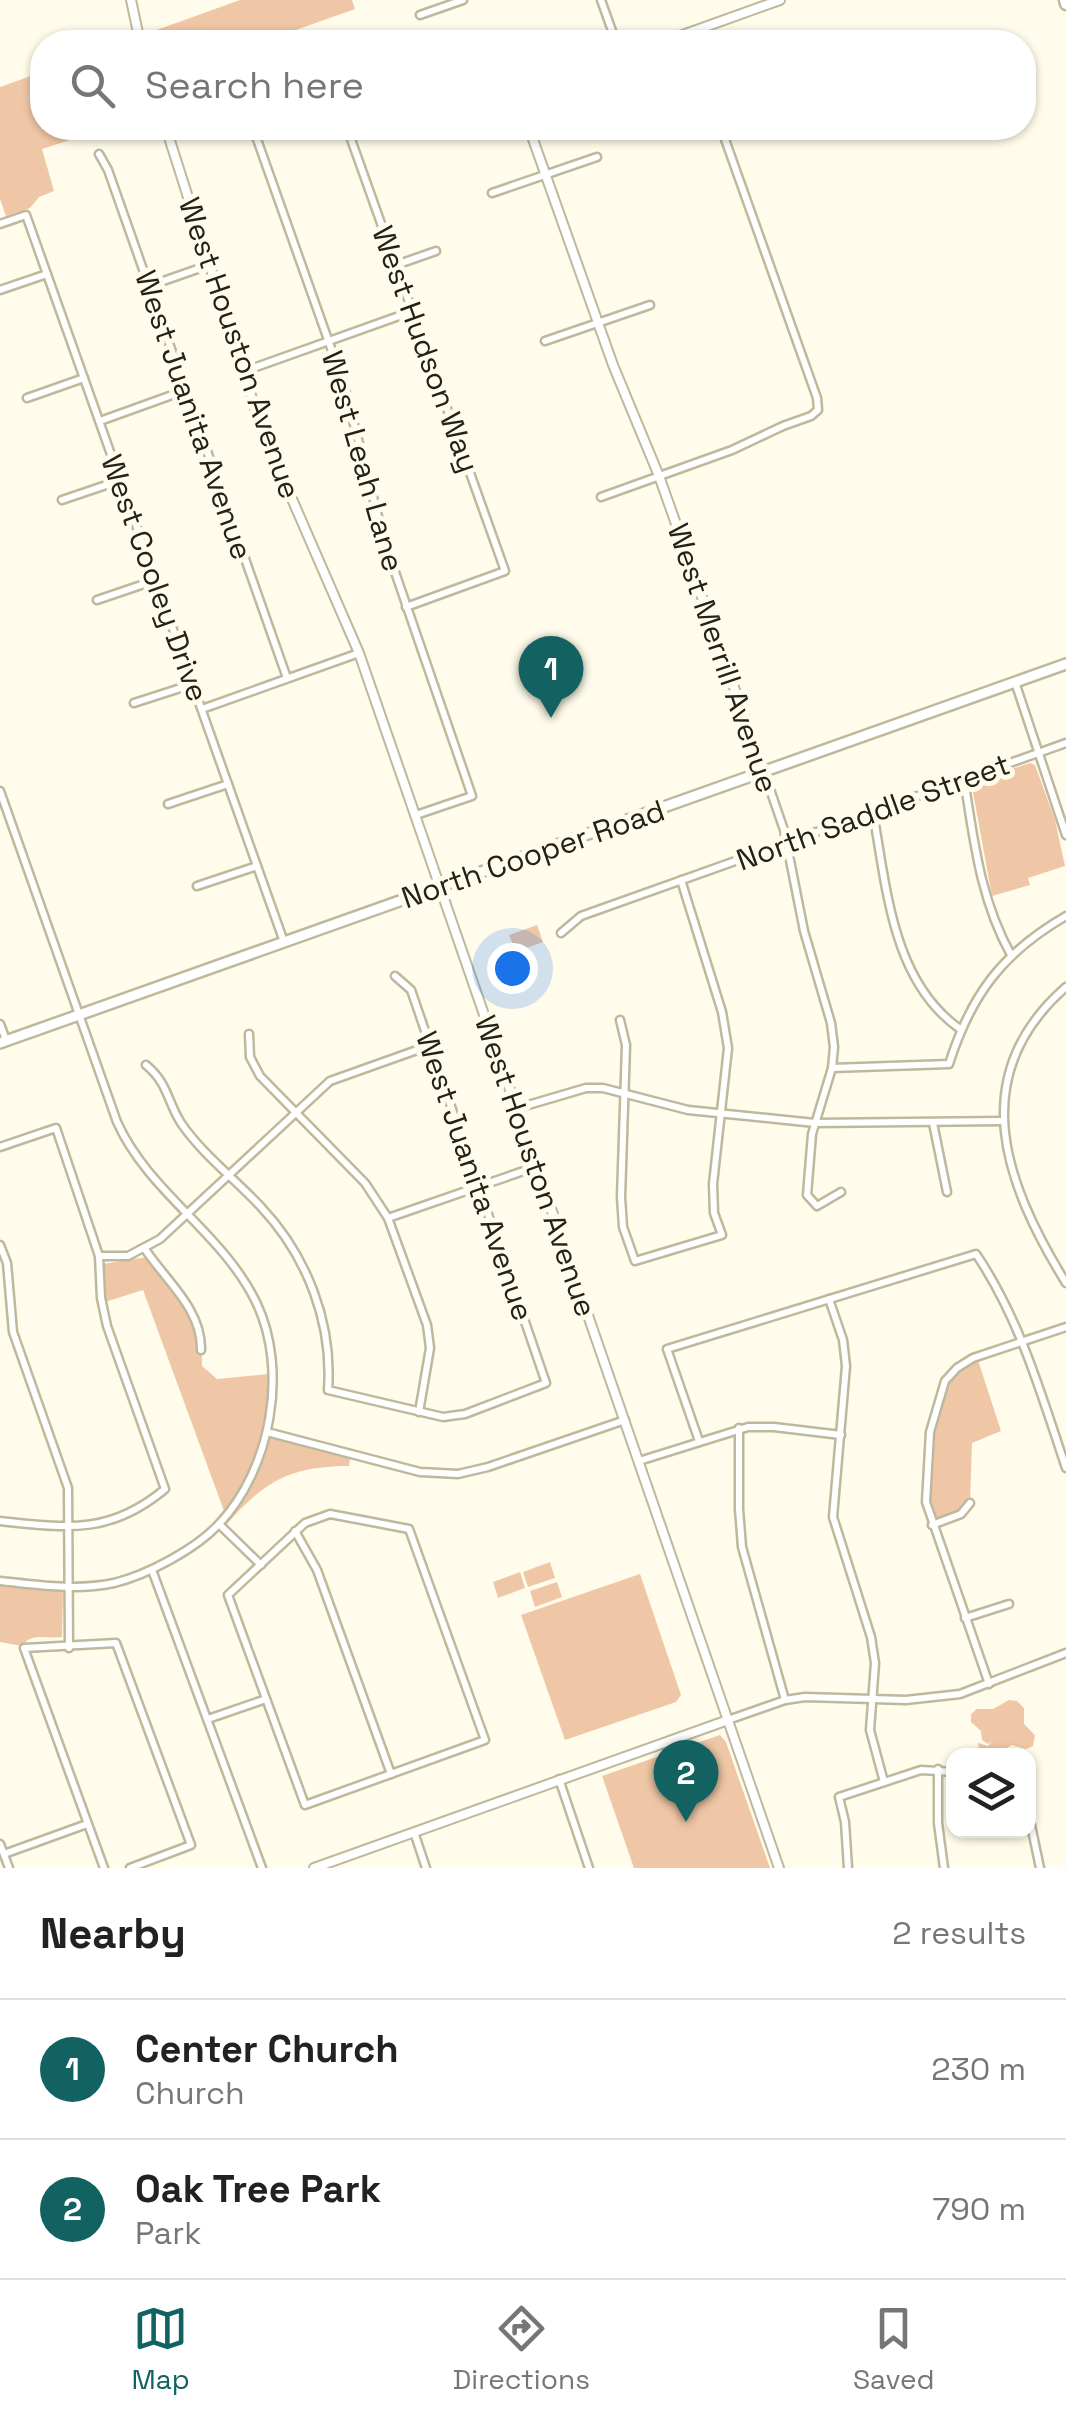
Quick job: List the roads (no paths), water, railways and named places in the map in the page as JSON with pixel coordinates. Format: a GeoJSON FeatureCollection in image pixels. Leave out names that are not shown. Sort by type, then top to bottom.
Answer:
{"type":"FeatureCollection","features":[{"type":"Feature","properties":{"kind":"main road","name":"North Cooper Road"},"geometry":{"type":"LineString","coordinates":[[3,1042],[1066,664]]}},
{"type":"Feature","properties":{"kind":"street"},"geometry":{"type":"LineString","coordinates":[[131,0],[137,30]]}},
{"type":"Feature","properties":{"kind":"street"},"geometry":{"type":"LineString","coordinates":[[420,14],[463,0]]}},
{"type":"Feature","properties":{"kind":"street"},"geometry":{"type":"LineString","coordinates":[[601,0],[612,30]]}},
{"type":"Feature","properties":{"kind":"street"},"geometry":{"type":"LineString","coordinates":[[709,30],[780,0]]}},
{"type":"Feature","properties":{"kind":"street","name":"West Houston Avenue"},"geometry":{"type":"LineString","coordinates":[[170,140],[269,446],[358,653],[442,886],[778,1868]]}},
{"type":"Feature","properties":{"kind":"street","name":"West Leah Lane"},"geometry":{"type":"LineString","coordinates":[[256,140],[328,342],[406,607],[472,796],[416,815]]}},
{"type":"Feature","properties":{"kind":"street","name":"West Hudson Way"},"geometry":{"type":"LineString","coordinates":[[352,140],[505,571],[406,607]]}},
{"type":"Feature","properties":{"kind":"street","name":"West Merrill Avenue"},"geometry":{"type":"LineString","coordinates":[[533,140],[598,323],[659,476],[787,844],[804,931],[831,1023],[834,1047],[808,1160],[808,1196],[817,1206],[841,1192]]}},
{"type":"Feature","properties":{"kind":"street"},"geometry":{"type":"LineString","coordinates":[[601,497],[732,450],[818,410],[726,140]]}},
{"type":"Feature","properties":{"kind":"street","name":"West Juanita Avenue"},"geometry":{"type":"LineString","coordinates":[[98,154],[108,170],[287,678]]}},
{"type":"Feature","properties":{"kind":"street"},"geometry":{"type":"LineString","coordinates":[[492,192],[597,157]]}},
{"type":"Feature","properties":{"kind":"street","name":"West Cooley Drive"},"geometry":{"type":"LineString","coordinates":[[0,224],[26,215],[284,942]]}},
{"type":"Feature","properties":{"kind":"street"},"geometry":{"type":"LineString","coordinates":[[396,265],[436,251]]}},
{"type":"Feature","properties":{"kind":"street"},"geometry":{"type":"LineString","coordinates":[[149,286],[209,265]]}},
{"type":"Feature","properties":{"kind":"street"},"geometry":{"type":"LineString","coordinates":[[0,290],[47,274]]}},
{"type":"Feature","properties":{"kind":"street"},"geometry":{"type":"LineString","coordinates":[[545,341],[650,305]]}},
{"type":"Feature","properties":{"kind":"street"},"geometry":{"type":"LineString","coordinates":[[242,372],[413,311]]}},
{"type":"Feature","properties":{"kind":"street"},"geometry":{"type":"LineString","coordinates":[[27,398],[84,378]]}},
{"type":"Feature","properties":{"kind":"street"},"geometry":{"type":"LineString","coordinates":[[100,421],[186,390]]}},
{"type":"Feature","properties":{"kind":"street"},"geometry":{"type":"LineString","coordinates":[[62,500],[120,480]]}},
{"type":"Feature","properties":{"kind":"street"},"geometry":{"type":"LineString","coordinates":[[97,600],[156,580]]}},
{"type":"Feature","properties":{"kind":"street"},"geometry":{"type":"LineString","coordinates":[[202,709],[358,653]]}},
{"type":"Feature","properties":{"kind":"street"},"geometry":{"type":"LineString","coordinates":[[1015,682],[1066,834]]}},
{"type":"Feature","properties":{"kind":"street"},"geometry":{"type":"LineString","coordinates":[[134,703],[193,684]]}},
{"type":"Feature","properties":{"kind":"street","name":"North Saddle Street"},"geometry":{"type":"LineString","coordinates":[[561,933],[581,916],[1066,743]]}},
{"type":"Feature","properties":{"kind":"street"},"geometry":{"type":"LineString","coordinates":[[964,778],[984,895],[1011,955]]}},
{"type":"Feature","properties":{"kind":"street"},"geometry":{"type":"LineString","coordinates":[[168,804],[228,784]]}},
{"type":"Feature","properties":{"kind":"street"},"geometry":{"type":"LineString","coordinates":[[0,791],[124,1138],[223,1251],[258,1306],[268,1341],[273,1402],[267,1432],[250,1473],[219,1524],[152,1570],[116,1583],[69,1588],[0,1581]]}},
{"type":"Feature","properties":{"kind":"street"},"geometry":{"type":"LineString","coordinates":[[873,813],[892,918],[912,977],[927,1002],[960,1029]]}},
{"type":"Feature","properties":{"kind":"street"},"geometry":{"type":"LineString","coordinates":[[197,886],[257,866]]}},
{"type":"Feature","properties":{"kind":"street"},"geometry":{"type":"LineString","coordinates":[[620,1020],[626,1045],[623,1227],[634,1261],[722,1235],[714,1213],[713,1184],[728,1048],[722,1012],[680,880]]}},
{"type":"Feature","properties":{"kind":"street"},"geometry":{"type":"LineString","coordinates":[[832,1068],[949,1064],[976,997],[1011,955],[1066,916]]}},
{"type":"Feature","properties":{"kind":"street","name":"West Juanita Avenue"},"geometry":{"type":"LineString","coordinates":[[394,976],[411,990],[546,1383],[465,1414],[443,1417],[418,1412]]}},
{"type":"Feature","properties":{"kind":"street"},"geometry":{"type":"LineString","coordinates":[[1066,987],[1044,1006],[1018,1045],[1004,1092],[1002,1121],[1024,1200],[1041,1243],[1066,1283]]}},
{"type":"Feature","properties":{"kind":"street"},"geometry":{"type":"LineString","coordinates":[[0,1024],[3,1042]]}},
{"type":"Feature","properties":{"kind":"street"},"geometry":{"type":"LineString","coordinates":[[146,1065],[162,1078],[182,1124],[264,1210],[304,1268],[326,1332],[328,1390],[418,1412],[428,1360],[427,1325],[388,1218],[366,1184],[260,1076],[250,1057],[249,1034]]}},
{"type":"Feature","properties":{"kind":"street"},"geometry":{"type":"LineString","coordinates":[[99,1256],[128,1256],[145,1249],[330,1081],[431,1046]]}},
{"type":"Feature","properties":{"kind":"street"},"geometry":{"type":"LineString","coordinates":[[518,1108],[586,1088],[624,1092],[688,1110],[815,1123],[1002,1121]]}},
{"type":"Feature","properties":{"kind":"street"},"geometry":{"type":"LineString","coordinates":[[933,1123],[947,1192]]}},
{"type":"Feature","properties":{"kind":"street"},"geometry":{"type":"LineString","coordinates":[[0,1147],[56,1128],[99,1256],[100,1298],[107,1326],[165,1489],[143,1507],[92,1526],[0,1522]]}},
{"type":"Feature","properties":{"kind":"street"},"geometry":{"type":"LineString","coordinates":[[388,1218],[538,1166]]}},
{"type":"Feature","properties":{"kind":"street"},"geometry":{"type":"LineString","coordinates":[[0,1245],[14,1332],[68,1488],[69,1648]]}},
{"type":"Feature","properties":{"kind":"street"},"geometry":{"type":"LineString","coordinates":[[145,1249],[190,1307],[201,1333],[201,1350]]}},
{"type":"Feature","properties":{"kind":"street"},"geometry":{"type":"LineString","coordinates":[[699,1441],[667,1349],[976,1254],[1000,1290],[1023,1341],[1066,1468]]}},
{"type":"Feature","properties":{"kind":"street"},"geometry":{"type":"LineString","coordinates":[[828,1299],[846,1366],[832,1518],[872,1636],[874,1698],[870,1730],[884,1782]]}},
{"type":"Feature","properties":{"kind":"street"},"geometry":{"type":"LineString","coordinates":[[990,1684],[926,1502],[930,1432],[944,1381],[973,1358],[1066,1327]]}},
{"type":"Feature","properties":{"kind":"street"},"geometry":{"type":"LineString","coordinates":[[267,1432],[420,1472],[458,1474],[625,1420]]}},
{"type":"Feature","properties":{"kind":"street"},"geometry":{"type":"LineString","coordinates":[[639,1461],[739,1428],[774,1426],[841,1435]]}},
{"type":"Feature","properties":{"kind":"street"},"geometry":{"type":"LineString","coordinates":[[739,1428],[738,1509],[742,1547],[785,1700]]}},
{"type":"Feature","properties":{"kind":"street"},"geometry":{"type":"LineString","coordinates":[[932,1525],[961,1514],[970,1503]]}},
{"type":"Feature","properties":{"kind":"street"},"geometry":{"type":"LineString","coordinates":[[330,1514],[409,1530],[485,1740],[305,1804],[228,1595],[261,1564],[304,1523],[330,1514]]}},
{"type":"Feature","properties":{"kind":"street"},"geometry":{"type":"LineString","coordinates":[[219,1524],[261,1564]]}},
{"type":"Feature","properties":{"kind":"street"},"geometry":{"type":"LineString","coordinates":[[294,1531],[318,1570],[391,1774]]}},
{"type":"Feature","properties":{"kind":"street"},"geometry":{"type":"LineString","coordinates":[[152,1570],[262,1868]]}},
{"type":"Feature","properties":{"kind":"street"},"geometry":{"type":"LineString","coordinates":[[966,1618],[1010,1604]]}},
{"type":"Feature","properties":{"kind":"street"},"geometry":{"type":"LineString","coordinates":[[104,1868],[24,1648],[116,1643],[192,1845],[130,1868]]}},
{"type":"Feature","properties":{"kind":"street"},"geometry":{"type":"LineString","coordinates":[[314,1868],[785,1700],[821,1696],[933,1699],[990,1684],[1066,1653]]}},
{"type":"Feature","properties":{"kind":"street"},"geometry":{"type":"LineString","coordinates":[[208,1719],[266,1699]]}},
{"type":"Feature","properties":{"kind":"street"},"geometry":{"type":"LineString","coordinates":[[938,1769],[938,1823],[944,1868]]}},
{"type":"Feature","properties":{"kind":"street"},"geometry":{"type":"LineString","coordinates":[[848,1868],[839,1797],[921,1770],[946,1770]]}},
{"type":"Feature","properties":{"kind":"street"},"geometry":{"type":"LineString","coordinates":[[558,1779],[589,1868]]}},
{"type":"Feature","properties":{"kind":"street"},"geometry":{"type":"LineString","coordinates":[[4,1854],[88,1824]]}},
{"type":"Feature","properties":{"kind":"street"},"geometry":{"type":"LineString","coordinates":[[414,1832],[426,1868]]}},
{"type":"Feature","properties":{"kind":"street"},"geometry":{"type":"LineString","coordinates":[[1034,1838],[1040,1868]]}},
{"type":"Feature","properties":{"kind":"street"},"geometry":{"type":"LineString","coordinates":[[0,1844],[9,1868]]}},
{"type":"Feature","properties":{"kind":"place","name":"Center Church"},"geometry":{"type":"Point","coordinates":[551,718]}},
{"type":"Feature","properties":{"kind":"place","name":"Oak Tree Park"},"geometry":{"type":"Point","coordinates":[686,1822]}}]}
